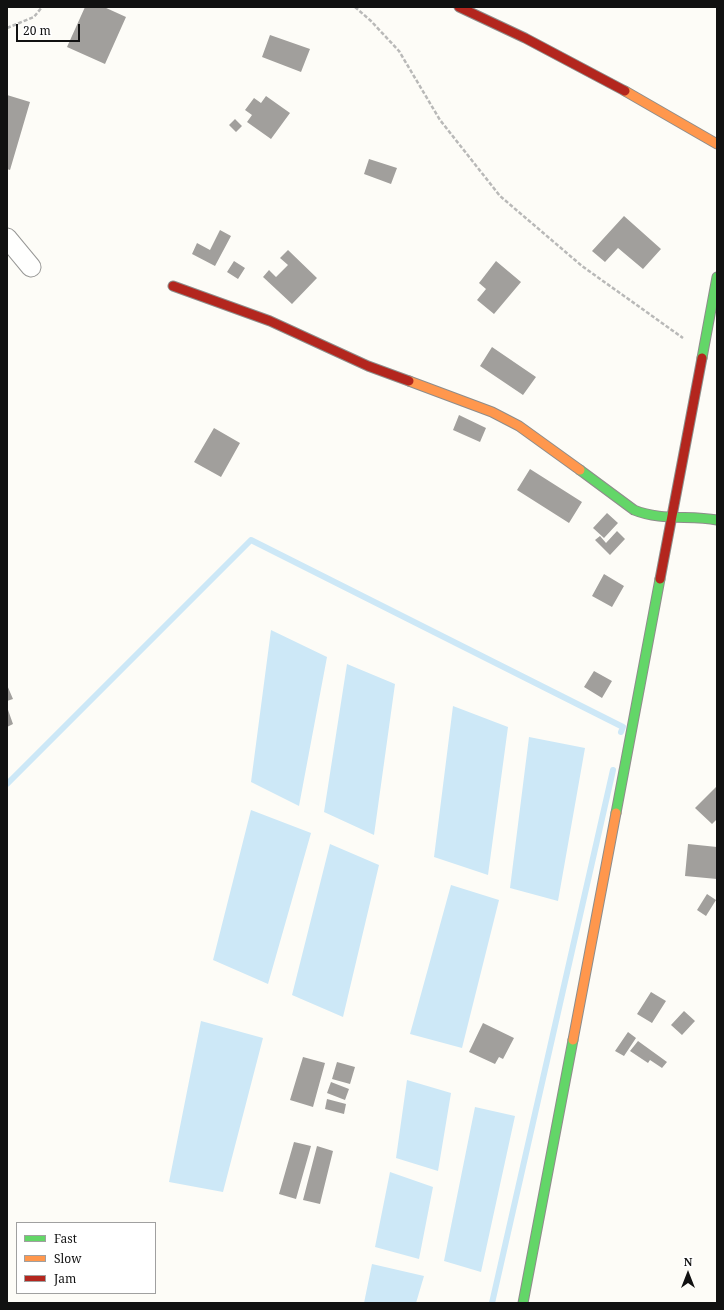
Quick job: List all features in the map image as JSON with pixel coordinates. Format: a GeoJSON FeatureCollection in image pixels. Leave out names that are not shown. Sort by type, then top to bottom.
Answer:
{"type":"FeatureCollection","features":[{"type":"Feature","properties":{"kind":"street"},"geometry":{"type":"LineString","coordinates":[[460,7],[502,26],[626,91],[717,144]]}},
{"type":"Feature","properties":{"kind":"street"},"geometry":{"type":"LineString","coordinates":[[7,238],[32,267]]}},
{"type":"Feature","properties":{"kind":"street"},"geometry":{"type":"LineString","coordinates":[[523,1303],[717,277]]}},
{"type":"Feature","properties":{"kind":"street"},"geometry":{"type":"LineString","coordinates":[[173,286],[270,321],[368,366],[492,412],[519,426],[543,442],[640,513],[671,519],[703,518],[717,520]]}},
{"type":"Feature","properties":{"kind":"path"},"geometry":{"type":"LineString","coordinates":[[7,28],[34,16],[42,7]]}},
{"type":"Feature","properties":{"kind":"path"},"geometry":{"type":"LineString","coordinates":[[355,7],[371,21],[399,51],[440,120],[500,196],[582,266],[703,352]]}},
{"type":"Feature","properties":{"kind":"water"},"geometry":{"type":"Polygon","coordinates":[[[271,630],[327,657],[299,806],[251,782],[271,630]]]}},
{"type":"Feature","properties":{"kind":"water"},"geometry":{"type":"Polygon","coordinates":[[[347,664],[395,684],[374,835],[324,812],[347,664]]]}},
{"type":"Feature","properties":{"kind":"water"},"geometry":{"type":"Polygon","coordinates":[[[453,706],[508,727],[488,875],[434,857],[453,706]]]}},
{"type":"Feature","properties":{"kind":"water"},"geometry":{"type":"Polygon","coordinates":[[[529,737],[585,748],[558,901],[510,888],[529,737]]]}},
{"type":"Feature","properties":{"kind":"water"},"geometry":{"type":"Polygon","coordinates":[[[251,810],[311,833],[268,984],[213,960],[251,810]]]}},
{"type":"Feature","properties":{"kind":"water"},"geometry":{"type":"Polygon","coordinates":[[[330,844],[379,865],[343,1017],[292,995],[330,844]]]}},
{"type":"Feature","properties":{"kind":"water"},"geometry":{"type":"Polygon","coordinates":[[[451,885],[499,900],[462,1048],[410,1034],[451,885]]]}},
{"type":"Feature","properties":{"kind":"water"},"geometry":{"type":"Polygon","coordinates":[[[201,1021],[263,1038],[223,1192],[169,1182],[201,1021]]]}},
{"type":"Feature","properties":{"kind":"water"},"geometry":{"type":"Polygon","coordinates":[[[407,1080],[451,1093],[438,1171],[396,1158],[407,1080]]]}},
{"type":"Feature","properties":{"kind":"water"},"geometry":{"type":"Polygon","coordinates":[[[475,1107],[515,1116],[481,1272],[444,1261],[475,1107]]]}},
{"type":"Feature","properties":{"kind":"water"},"geometry":{"type":"Polygon","coordinates":[[[390,1172],[433,1187],[419,1259],[375,1247],[390,1172]]]}},
{"type":"Feature","properties":{"kind":"water"},"geometry":{"type":"Polygon","coordinates":[[[372,1264],[424,1276],[416,1303],[364,1303],[372,1264]]]}},
{"type":"Feature","properties":{"kind":"building"},"geometry":{"type":"Polygon","coordinates":[[[85,7],[104,7],[126,17],[105,64],[67,47],[85,7]]]}},
{"type":"Feature","properties":{"kind":"building"},"geometry":{"type":"Polygon","coordinates":[[[270,35],[310,49],[301,72],[262,57],[270,35]]]}},
{"type":"Feature","properties":{"kind":"building"},"geometry":{"type":"Polygon","coordinates":[[[7,95],[30,102],[10,170],[7,169],[7,95]]]}},
{"type":"Feature","properties":{"kind":"building"},"geometry":{"type":"Polygon","coordinates":[[[266,96],[290,113],[271,139],[247,122],[252,115],[245,110],[254,98],[261,103],[266,96]]]}},
{"type":"Feature","properties":{"kind":"building"},"geometry":{"type":"Polygon","coordinates":[[[235,119],[242,126],[236,132],[229,125],[235,119]]]}},
{"type":"Feature","properties":{"kind":"building"},"geometry":{"type":"Polygon","coordinates":[[[369,159],[397,168],[391,184],[364,174],[369,159]]]}},
{"type":"Feature","properties":{"kind":"building"},"geometry":{"type":"Polygon","coordinates":[[[624,216],[661,249],[643,269],[618,248],[605,262],[592,251],[624,216]]]}},
{"type":"Feature","properties":{"kind":"building"},"geometry":{"type":"Polygon","coordinates":[[[220,230],[231,236],[215,266],[192,254],[197,243],[210,250],[220,230]]]}},
{"type":"Feature","properties":{"kind":"building"},"geometry":{"type":"Polygon","coordinates":[[[288,250],[317,278],[292,304],[263,277],[269,270],[276,277],[288,265],[280,258],[288,250]]]}},
{"type":"Feature","properties":{"kind":"building"},"geometry":{"type":"Polygon","coordinates":[[[234,261],[245,268],[238,279],[227,272],[234,261]]]}},
{"type":"Feature","properties":{"kind":"building"},"geometry":{"type":"Polygon","coordinates":[[[496,261],[521,282],[494,314],[477,300],[486,289],[479,283],[496,261]]]}},
{"type":"Feature","properties":{"kind":"building"},"geometry":{"type":"Polygon","coordinates":[[[492,347],[536,377],[523,395],[480,366],[492,347]]]}},
{"type":"Feature","properties":{"kind":"building"},"geometry":{"type":"Polygon","coordinates":[[[459,415],[486,428],[480,442],[453,430],[459,415]]]}},
{"type":"Feature","properties":{"kind":"building"},"geometry":{"type":"Polygon","coordinates":[[[214,428],[240,443],[221,477],[194,462],[214,428]]]}},
{"type":"Feature","properties":{"kind":"building"},"geometry":{"type":"Polygon","coordinates":[[[530,469],[582,502],[569,523],[517,490],[530,469]]]}},
{"type":"Feature","properties":{"kind":"building"},"geometry":{"type":"Polygon","coordinates":[[[607,513],[618,523],[604,538],[593,528],[607,513]]]}},
{"type":"Feature","properties":{"kind":"building"},"geometry":{"type":"Polygon","coordinates":[[[617,531],[625,539],[610,555],[595,540],[600,536],[606,543],[617,531]]]}},
{"type":"Feature","properties":{"kind":"building"},"geometry":{"type":"Polygon","coordinates":[[[604,574],[624,586],[612,607],[592,596],[604,574]]]}},
{"type":"Feature","properties":{"kind":"building"},"geometry":{"type":"Polygon","coordinates":[[[594,671],[612,681],[602,698],[584,687],[594,671]]]}},
{"type":"Feature","properties":{"kind":"building"},"geometry":{"type":"Polygon","coordinates":[[[7,685],[13,699],[7,701],[7,685]]]}},
{"type":"Feature","properties":{"kind":"building"},"geometry":{"type":"Polygon","coordinates":[[[7,707],[13,724],[7,727],[7,707]]]}},
{"type":"Feature","properties":{"kind":"building"},"geometry":{"type":"Polygon","coordinates":[[[716,787],[717,819],[712,824],[695,808],[716,787]]]}},
{"type":"Feature","properties":{"kind":"building"},"geometry":{"type":"Polygon","coordinates":[[[688,844],[717,847],[717,879],[685,876],[688,844]]]}},
{"type":"Feature","properties":{"kind":"building"},"geometry":{"type":"Polygon","coordinates":[[[707,894],[716,900],[706,916],[697,910],[707,894]]]}},
{"type":"Feature","properties":{"kind":"building"},"geometry":{"type":"Polygon","coordinates":[[[651,992],[666,1001],[652,1023],[637,1014],[651,992]]]}},
{"type":"Feature","properties":{"kind":"building"},"geometry":{"type":"Polygon","coordinates":[[[684,1011],[695,1021],[682,1035],[671,1025],[684,1011]]]}},
{"type":"Feature","properties":{"kind":"building"},"geometry":{"type":"Polygon","coordinates":[[[483,1023],[514,1038],[503,1059],[499,1057],[495,1064],[469,1052],[483,1023]]]}},
{"type":"Feature","properties":{"kind":"building"},"geometry":{"type":"Polygon","coordinates":[[[628,1032],[636,1038],[624,1056],[615,1051],[628,1032]]]}},
{"type":"Feature","properties":{"kind":"building"},"geometry":{"type":"Polygon","coordinates":[[[638,1041],[667,1062],[662,1068],[650,1060],[648,1063],[630,1051],[638,1041]]]}},
{"type":"Feature","properties":{"kind":"building"},"geometry":{"type":"Polygon","coordinates":[[[303,1057],[325,1063],[313,1107],[290,1100],[303,1057]]]}},
{"type":"Feature","properties":{"kind":"building"},"geometry":{"type":"Polygon","coordinates":[[[337,1062],[355,1067],[350,1084],[332,1079],[337,1062]]]}},
{"type":"Feature","properties":{"kind":"building"},"geometry":{"type":"Polygon","coordinates":[[[331,1082],[349,1089],[345,1100],[327,1093],[331,1082]]]}},
{"type":"Feature","properties":{"kind":"building"},"geometry":{"type":"Polygon","coordinates":[[[327,1099],[346,1104],[344,1114],[325,1109],[327,1099]]]}},
{"type":"Feature","properties":{"kind":"building"},"geometry":{"type":"Polygon","coordinates":[[[294,1142],[311,1146],[296,1199],[279,1194],[294,1142]]]}},
{"type":"Feature","properties":{"kind":"building"},"geometry":{"type":"Polygon","coordinates":[[[317,1146],[333,1151],[320,1204],[303,1200],[317,1146]]]}},
{"type":"Feature","properties":{"kind":"waterway"},"geometry":{"type":"LineString","coordinates":[[7,784],[251,540],[623,727],[621,732]]}},
{"type":"Feature","properties":{"kind":"waterway"},"geometry":{"type":"LineString","coordinates":[[492,1303],[613,770]]}},
{"type":"Feature","properties":{"kind":"traffic: fast"},"geometry":{"type":"LineString","coordinates":[[702,358],[717,277]]}},
{"type":"Feature","properties":{"kind":"traffic: fast"},"geometry":{"type":"LineString","coordinates":[[580,470],[634,510],[654,516],[717,520]]}},
{"type":"Feature","properties":{"kind":"traffic: fast"},"geometry":{"type":"LineString","coordinates":[[616,813],[660,579]]}},
{"type":"Feature","properties":{"kind":"traffic: fast"},"geometry":{"type":"LineString","coordinates":[[523,1303],[573,1040]]}},
{"type":"Feature","properties":{"kind":"traffic: slow"},"geometry":{"type":"LineString","coordinates":[[625,91],[717,144]]}},
{"type":"Feature","properties":{"kind":"traffic: slow"},"geometry":{"type":"LineString","coordinates":[[409,381],[492,412],[519,426],[580,470]]}},
{"type":"Feature","properties":{"kind":"traffic: slow"},"geometry":{"type":"LineString","coordinates":[[573,1040],[616,813]]}},
{"type":"Feature","properties":{"kind":"traffic: jam"},"geometry":{"type":"LineString","coordinates":[[459,7],[525,38],[625,91]]}},
{"type":"Feature","properties":{"kind":"traffic: jam"},"geometry":{"type":"LineString","coordinates":[[173,286],[270,321],[368,366],[409,381]]}},
{"type":"Feature","properties":{"kind":"traffic: jam"},"geometry":{"type":"LineString","coordinates":[[660,579],[702,358]]}}]}
